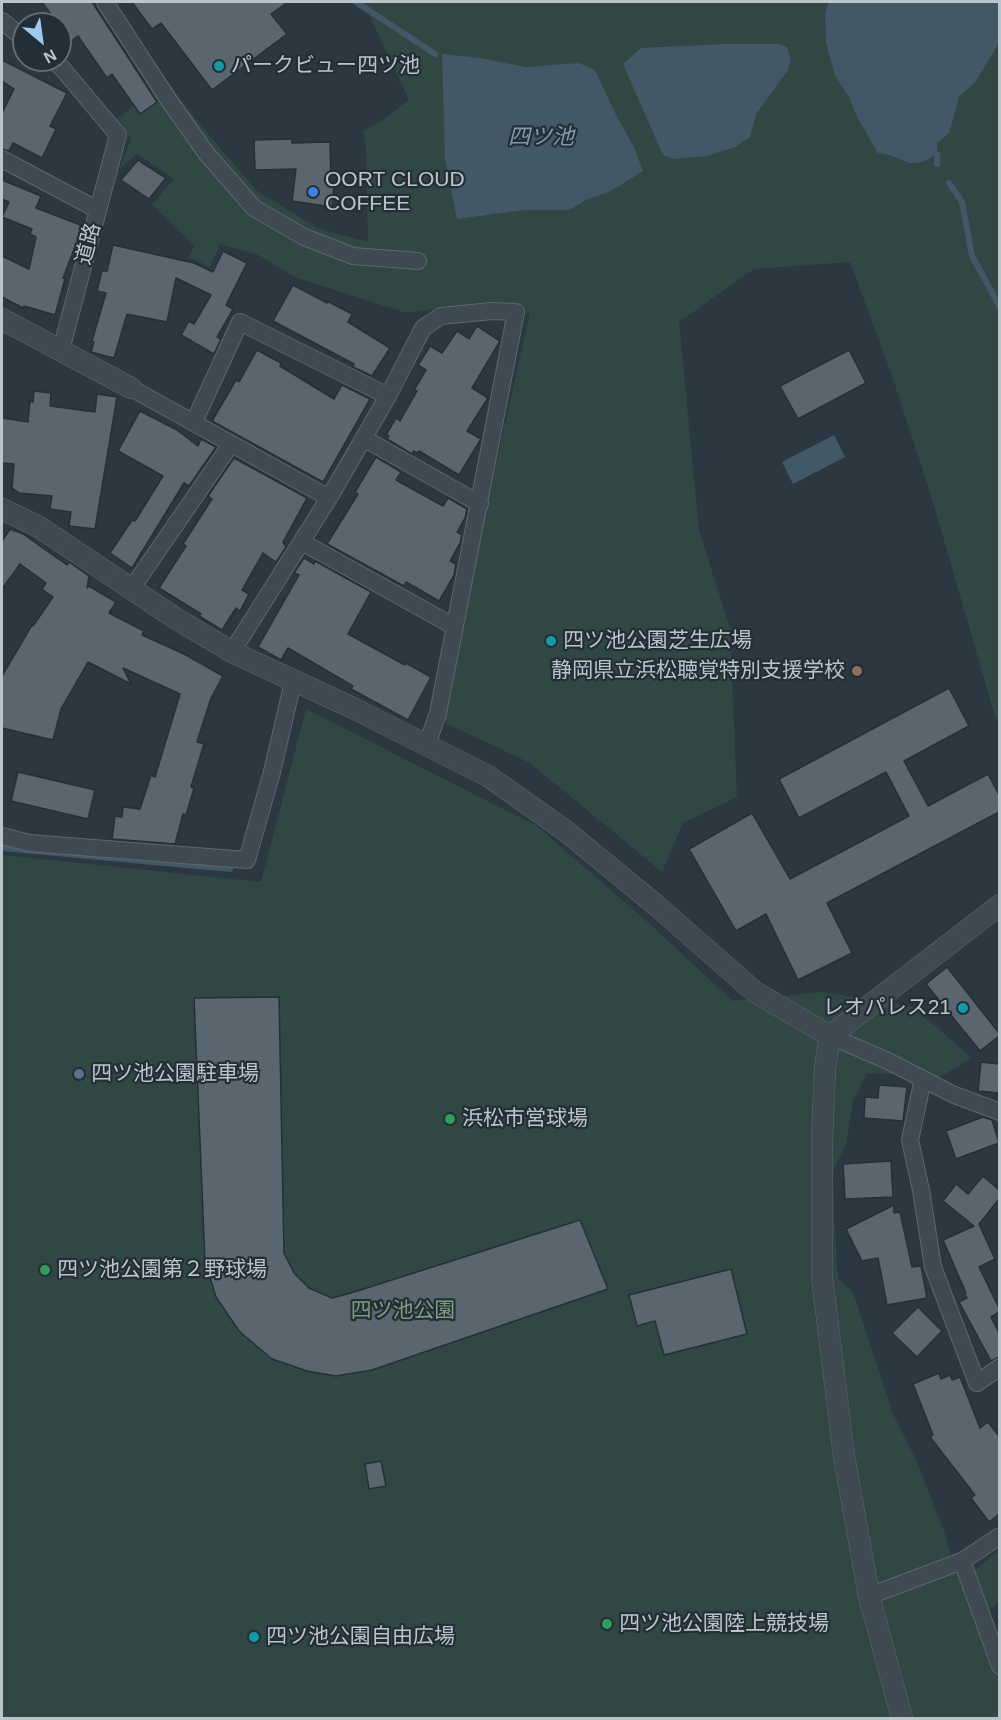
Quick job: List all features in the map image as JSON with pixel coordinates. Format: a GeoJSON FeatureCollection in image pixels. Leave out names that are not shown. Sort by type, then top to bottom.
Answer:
{"type":"FeatureCollection","features":[{"type":"Feature","properties":{"kind":"street"},"geometry":{"type":"LineString","coordinates":[[105,2],[206,153],[255,208],[304,237],[353,256],[418,261]]}},
{"type":"Feature","properties":{"kind":"street"},"geometry":{"type":"LineString","coordinates":[[64,72],[118,135],[98,210]]}},
{"type":"Feature","properties":{"kind":"street","name":"道路"},"geometry":{"type":"LineString","coordinates":[[2,159],[98,210],[61,350]]}},
{"type":"Feature","properties":{"kind":"street"},"geometry":{"type":"LineString","coordinates":[[231,652],[302,542],[364,439],[423,328],[441,316],[492,310],[516,312],[438,713],[430,736],[424,743]]}},
{"type":"Feature","properties":{"kind":"street"},"geometry":{"type":"LineString","coordinates":[[2,319],[194,422],[329,498]]}},
{"type":"Feature","properties":{"kind":"street"},"geometry":{"type":"LineString","coordinates":[[194,422],[240,322],[388,396]]}},
{"type":"Feature","properties":{"kind":"street"},"geometry":{"type":"LineString","coordinates":[[364,439],[480,504]]}},
{"type":"Feature","properties":{"kind":"street"},"geometry":{"type":"LineString","coordinates":[[132,588],[231,444]]}},
{"type":"Feature","properties":{"kind":"street"},"geometry":{"type":"LineString","coordinates":[[2,509],[39,527],[231,652],[353,708],[488,776],[567,832],[657,906],[755,992],[830,1036],[888,1061],[952,1094],[999,1112]]}},
{"type":"Feature","properties":{"kind":"street"},"geometry":{"type":"LineString","coordinates":[[302,542],[455,627]]}},
{"type":"Feature","properties":{"kind":"street"},"geometry":{"type":"LineString","coordinates":[[2,836],[29,843],[248,860],[293,682]]}},
{"type":"Feature","properties":{"kind":"street"},"geometry":{"type":"LineString","coordinates":[[902,1719],[869,1596],[844,1456],[822,1277],[822,1140],[825,1068],[830,1036],[999,905]]}},
{"type":"Feature","properties":{"kind":"street"},"geometry":{"type":"LineString","coordinates":[[923,1079],[910,1140],[933,1267],[977,1383],[999,1366]]}},
{"type":"Feature","properties":{"kind":"street"},"geometry":{"type":"LineString","coordinates":[[869,1596],[962,1561],[999,1536]]}},
{"type":"Feature","properties":{"kind":"street"},"geometry":{"type":"LineString","coordinates":[[962,1561],[999,1666]]}},
{"type":"Feature","properties":{"kind":"green space"},"geometry":{"type":"Polygon","coordinates":[[[363,2],[999,2],[999,725],[930,492],[891,373],[850,262],[754,269],[679,322],[699,530],[730,629],[737,797],[683,823],[662,872],[530,763],[439,720],[530,312],[515,318],[441,308],[407,313],[297,278],[258,255],[220,244],[210,267],[189,257],[194,245],[152,205],[174,179],[137,154],[120,168],[131,138],[115,121],[165,78],[192,115],[256,190],[317,228],[368,242],[366,147],[363,131],[409,100],[363,2]]]}},
{"type":"Feature","properties":{"kind":"green space","name":"四ツ池公園"},"geometry":{"type":"Polygon","coordinates":[[[306,709],[537,826],[642,917],[733,1001],[823,992],[913,1007],[972,1058],[940,1077],[867,1073],[853,1101],[846,1143],[833,1172],[834,1214],[838,1279],[853,1292],[893,1414],[916,1460],[944,1531],[956,1574],[978,1568],[999,1550],[999,1602],[987,1612],[999,1638],[999,1718],[2,1718],[2,855],[261,882],[306,709]]]}},
{"type":"Feature","properties":{"kind":"water"},"geometry":{"type":"Polygon","coordinates":[[[829,2],[999,3],[999,43],[975,82],[959,97],[949,133],[937,143],[937,154],[923,162],[909,163],[878,153],[857,117],[849,97],[835,76],[826,42],[825,13],[829,2]]]}},
{"type":"Feature","properties":{"kind":"water"},"geometry":{"type":"Polygon","coordinates":[[[778,44],[787,47],[791,59],[788,70],[756,114],[750,137],[735,147],[707,156],[674,159],[663,155],[623,64],[641,48],[778,44]]]}},
{"type":"Feature","properties":{"kind":"water","name":"四ツ池"},"geometry":{"type":"Polygon","coordinates":[[[442,54],[480,58],[526,67],[579,63],[595,70],[634,147],[643,171],[611,191],[586,200],[569,210],[524,210],[457,219],[445,159],[442,54]]]}},
{"type":"Feature","properties":{"kind":"water"},"geometry":{"type":"Polygon","coordinates":[[[834,435],[845,457],[793,484],[782,462],[834,435]]]}},
{"type":"Feature","properties":{"kind":"building"},"geometry":{"type":"Polygon","coordinates":[[[42,2],[92,2],[157,102],[140,114],[112,74],[107,78],[78,36],[72,40],[72,12],[49,12],[42,2]]]}},
{"type":"Feature","properties":{"kind":"building","name":"パークビュー四ツ池"},"geometry":{"type":"Polygon","coordinates":[[[132,2],[288,2],[271,14],[287,34],[212,90],[161,23],[152,29],[132,2]]]}},
{"type":"Feature","properties":{"kind":"building"},"geometry":{"type":"Polygon","coordinates":[[[2,60],[12,65],[12,72],[26,72],[67,93],[50,126],[56,129],[42,158],[13,143],[9,151],[2,149],[2,113],[14,89],[2,81],[2,60]]]}},
{"type":"Feature","properties":{"kind":"building"},"geometry":{"type":"Polygon","coordinates":[[[292,139],[292,143],[330,142],[331,183],[334,184],[332,207],[292,201],[296,169],[255,170],[254,140],[292,139]]]}},
{"type":"Feature","properties":{"kind":"building"},"geometry":{"type":"Polygon","coordinates":[[[138,160],[166,178],[149,199],[121,180],[138,160]]]}},
{"type":"Feature","properties":{"kind":"building"},"geometry":{"type":"Polygon","coordinates":[[[2,180],[41,196],[36,208],[83,226],[63,278],[65,279],[55,315],[24,306],[23,308],[2,297],[2,256],[29,269],[36,237],[30,234],[32,229],[2,217],[9,202],[2,199],[2,180]]]}},
{"type":"Feature","properties":{"kind":"building"},"geometry":{"type":"Polygon","coordinates":[[[113,245],[194,263],[213,272],[223,251],[247,263],[226,305],[233,309],[217,337],[221,339],[214,354],[181,335],[189,321],[194,324],[211,295],[176,278],[167,322],[127,314],[114,358],[91,352],[106,293],[97,291],[102,271],[107,271],[113,245]]]}},
{"type":"Feature","properties":{"kind":"building"},"geometry":{"type":"Polygon","coordinates":[[[293,285],[352,314],[348,322],[390,348],[372,376],[273,321],[293,285]]]}},
{"type":"Feature","properties":{"kind":"building"},"geometry":{"type":"Polygon","coordinates":[[[477,326],[500,341],[472,388],[488,398],[467,431],[481,439],[459,475],[419,451],[417,453],[414,451],[412,454],[387,439],[389,436],[386,435],[396,418],[400,421],[417,391],[414,390],[426,370],[418,365],[430,346],[442,353],[457,331],[469,339],[477,326]]]}},
{"type":"Feature","properties":{"kind":"building"},"geometry":{"type":"Polygon","coordinates":[[[257,350],[281,363],[280,366],[334,399],[342,385],[370,399],[323,482],[212,421],[236,380],[239,382],[257,350]]]}},
{"type":"Feature","properties":{"kind":"building"},"geometry":{"type":"Polygon","coordinates":[[[849,350],[866,383],[798,419],[780,386],[849,350]]]}},
{"type":"Feature","properties":{"kind":"building"},"geometry":{"type":"Polygon","coordinates":[[[34,391],[51,393],[50,406],[95,412],[97,394],[117,397],[95,529],[69,526],[71,512],[50,509],[52,496],[19,493],[12,488],[14,464],[2,463],[2,418],[28,422],[30,401],[33,402],[34,391]]]}},
{"type":"Feature","properties":{"kind":"building"},"geometry":{"type":"Polygon","coordinates":[[[140,411],[177,430],[198,446],[201,439],[216,447],[189,486],[184,483],[132,568],[110,553],[132,520],[135,521],[163,476],[118,451],[140,411]]]}},
{"type":"Feature","properties":{"kind":"building"},"geometry":{"type":"Polygon","coordinates":[[[376,457],[401,472],[396,480],[443,506],[448,498],[467,509],[457,532],[462,535],[460,543],[450,561],[456,564],[454,575],[439,601],[406,582],[404,586],[327,544],[358,494],[355,492],[376,457]]]}},
{"type":"Feature","properties":{"kind":"building"},"geometry":{"type":"Polygon","coordinates":[[[234,458],[307,498],[283,542],[286,547],[276,562],[263,553],[242,590],[249,594],[240,611],[236,608],[222,630],[159,588],[186,546],[183,544],[212,499],[208,496],[234,458]]]}},
{"type":"Feature","properties":{"kind":"building"},"geometry":{"type":"Polygon","coordinates":[[[10,529],[23,534],[67,565],[69,562],[89,576],[87,588],[89,586],[116,602],[109,613],[144,631],[142,635],[184,654],[223,676],[211,698],[197,742],[204,744],[191,787],[194,788],[186,815],[183,814],[175,844],[112,839],[115,816],[122,817],[123,807],[140,809],[151,775],[155,777],[180,694],[123,668],[131,684],[88,662],[61,709],[53,740],[2,728],[2,676],[32,625],[53,597],[42,589],[46,583],[20,564],[2,589],[2,541],[10,529]]]}},
{"type":"Feature","properties":{"kind":"building"},"geometry":{"type":"Polygon","coordinates":[[[304,558],[314,564],[315,561],[371,592],[348,634],[431,677],[408,720],[351,689],[353,686],[288,648],[281,660],[258,647],[299,575],[294,573],[304,558]]]}},
{"type":"Feature","properties":{"kind":"building"},"geometry":{"type":"Polygon","coordinates":[[[949,688],[969,726],[904,761],[928,806],[988,774],[999,795],[999,812],[827,903],[852,953],[798,980],[766,914],[736,931],[689,849],[752,813],[790,879],[909,816],[886,772],[799,818],[779,779],[949,688]]]}},
{"type":"Feature","properties":{"kind":"building"},"geometry":{"type":"Polygon","coordinates":[[[18,772],[95,790],[88,819],[11,801],[18,772]]]}},
{"type":"Feature","properties":{"kind":"building","name":"レオパレス21"},"geometry":{"type":"Polygon","coordinates":[[[947,967],[999,1033],[999,1036],[980,1051],[926,984],[947,967]]]}},
{"type":"Feature","properties":{"kind":"building"},"geometry":{"type":"Polygon","coordinates":[[[279,997],[284,1253],[294,1273],[309,1288],[332,1298],[580,1220],[608,1289],[372,1370],[336,1376],[307,1371],[272,1359],[239,1331],[216,1297],[205,1261],[194,998],[279,997]]]}},
{"type":"Feature","properties":{"kind":"building"},"geometry":{"type":"Polygon","coordinates":[[[981,1062],[999,1064],[999,1093],[978,1091],[981,1062]]]}},
{"type":"Feature","properties":{"kind":"building"},"geometry":{"type":"Polygon","coordinates":[[[879,1085],[907,1087],[903,1121],[864,1118],[865,1097],[878,1098],[879,1085]]]}},
{"type":"Feature","properties":{"kind":"building"},"geometry":{"type":"Polygon","coordinates":[[[983,1117],[992,1120],[999,1143],[956,1159],[946,1131],[983,1117]]]}},
{"type":"Feature","properties":{"kind":"building"},"geometry":{"type":"Polygon","coordinates":[[[891,1161],[893,1197],[845,1199],[843,1164],[891,1161]]]}},
{"type":"Feature","properties":{"kind":"building"},"geometry":{"type":"Polygon","coordinates":[[[983,1176],[999,1190],[999,1199],[979,1224],[995,1259],[979,1267],[999,1308],[999,1312],[991,1317],[999,1333],[999,1357],[991,1361],[959,1302],[967,1298],[966,1293],[943,1240],[974,1226],[943,1201],[956,1184],[968,1194],[983,1176]]]}},
{"type":"Feature","properties":{"kind":"building"},"geometry":{"type":"Polygon","coordinates":[[[894,1205],[894,1213],[900,1212],[912,1267],[921,1266],[927,1298],[887,1305],[878,1258],[862,1261],[846,1229],[894,1205]]]}},
{"type":"Feature","properties":{"kind":"building"},"geometry":{"type":"Polygon","coordinates":[[[731,1269],[747,1334],[664,1355],[655,1321],[637,1326],[629,1295],[731,1269]]]}},
{"type":"Feature","properties":{"kind":"building"},"geometry":{"type":"Polygon","coordinates":[[[918,1307],[942,1331],[917,1357],[892,1333],[918,1307]]]}},
{"type":"Feature","properties":{"kind":"building"},"geometry":{"type":"Polygon","coordinates":[[[939,1373],[941,1379],[950,1375],[952,1380],[960,1377],[980,1428],[988,1422],[999,1436],[999,1514],[989,1522],[971,1498],[975,1495],[930,1437],[933,1435],[913,1384],[939,1373]]]}},
{"type":"Feature","properties":{"kind":"building"},"geometry":{"type":"Polygon","coordinates":[[[381,1461],[386,1486],[369,1489],[365,1464],[381,1461]]]}},
{"type":"Feature","properties":{"kind":"waterway"},"geometry":{"type":"LineString","coordinates":[[356,2],[435,54]]}},
{"type":"Feature","properties":{"kind":"waterway"},"geometry":{"type":"LineString","coordinates":[[937,154],[937,164]]}},
{"type":"Feature","properties":{"kind":"waterway"},"geometry":{"type":"LineString","coordinates":[[949,183],[962,202],[972,256],[1000,307]]}},
{"type":"Feature","properties":{"kind":"waterway"},"geometry":{"type":"LineString","coordinates":[[2,848],[230,869]]}},
{"type":"Feature","properties":{"kind":"place","name":"パークビュー四ツ池"},"geometry":{"type":"Point","coordinates":[219,66]}},
{"type":"Feature","properties":{"kind":"place","name":"OORT CLOUD COFFEE"},"geometry":{"type":"Point","coordinates":[313,192]}},
{"type":"Feature","properties":{"kind":"place","name":"四ツ池公園芝生広場"},"geometry":{"type":"Point","coordinates":[551,641]}},
{"type":"Feature","properties":{"kind":"place","name":"静岡県立浜松聴覚特別支援学校"},"geometry":{"type":"Point","coordinates":[857,671]}},
{"type":"Feature","properties":{"kind":"place","name":"レオパレス21"},"geometry":{"type":"Point","coordinates":[963,1008]}},
{"type":"Feature","properties":{"kind":"place","name":"四ツ池公園駐車場"},"geometry":{"type":"Point","coordinates":[79,1074]}},
{"type":"Feature","properties":{"kind":"place","name":"浜松市営球場"},"geometry":{"type":"Point","coordinates":[450,1119]}},
{"type":"Feature","properties":{"kind":"place","name":"四ツ池公園第２野球場"},"geometry":{"type":"Point","coordinates":[45,1270]}},
{"type":"Feature","properties":{"kind":"place","name":"四ツ池公園陸上競技場"},"geometry":{"type":"Point","coordinates":[607,1624]}},
{"type":"Feature","properties":{"kind":"place","name":"四ツ池公園自由広場"},"geometry":{"type":"Point","coordinates":[254,1637]}}]}
